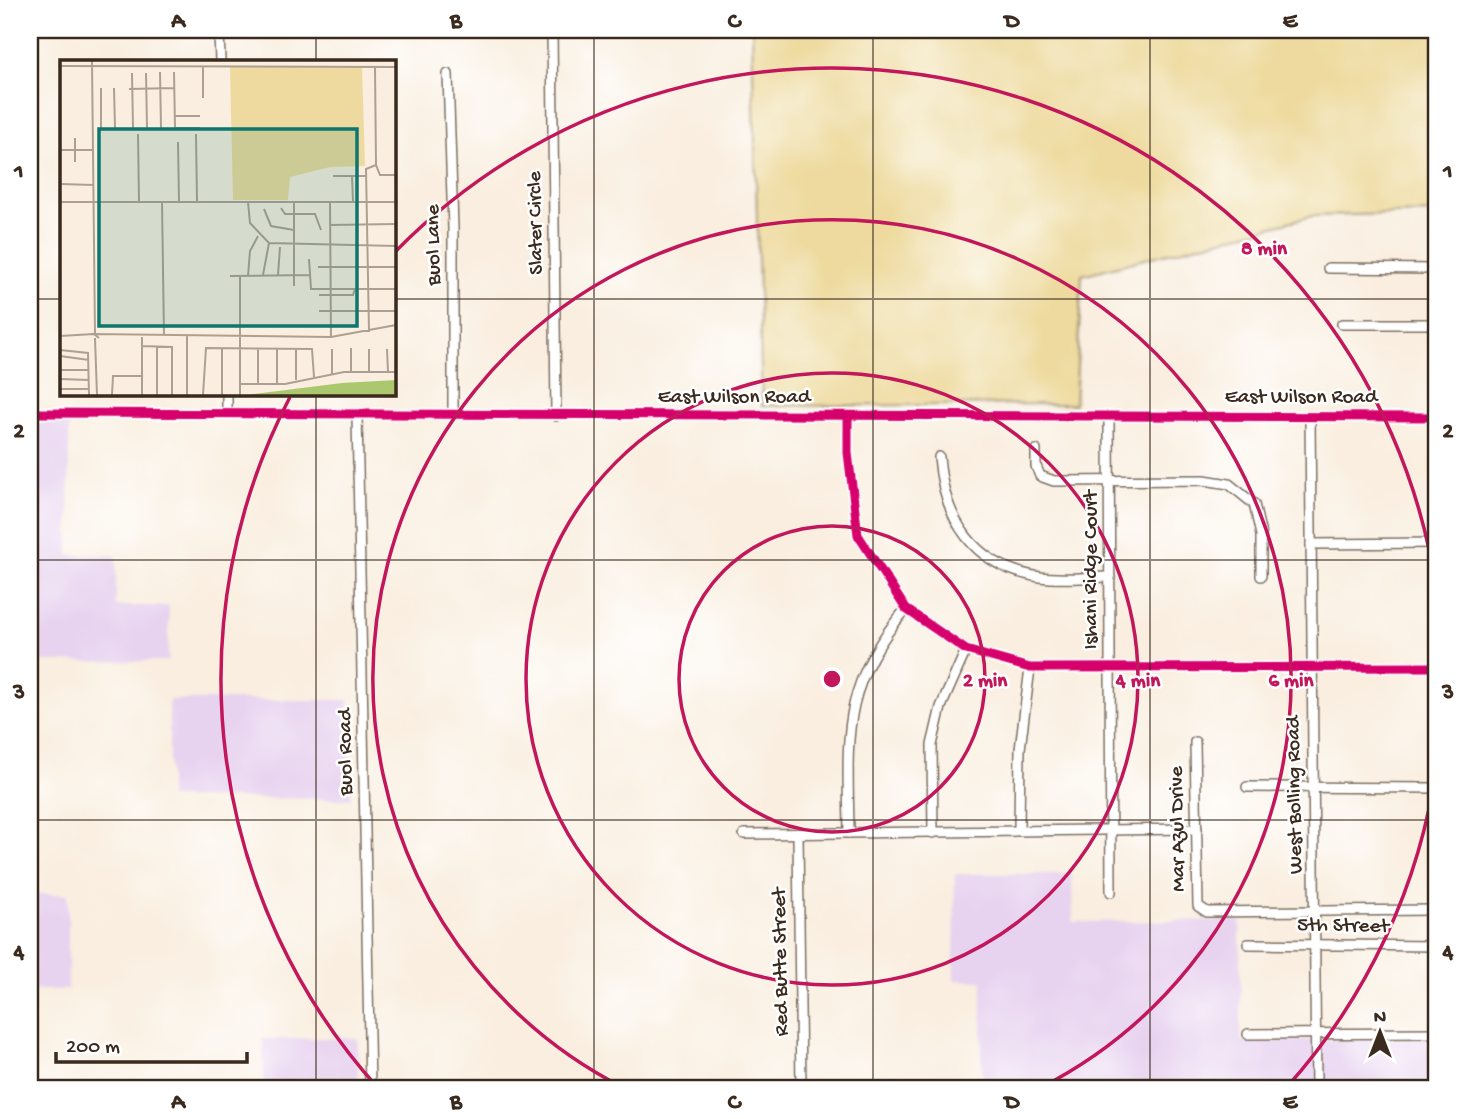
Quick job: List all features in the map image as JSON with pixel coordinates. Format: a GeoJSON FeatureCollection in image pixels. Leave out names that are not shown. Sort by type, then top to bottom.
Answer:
{"type":"FeatureCollection","features":[{"type":"Feature","properties":{"kind":"street"},"geometry":{"type":"LineString","coordinates":[[219,30],[220,60]]}},
{"type":"Feature","properties":{"kind":"street","name":"Slater Circle"},"geometry":{"type":"LineString","coordinates":[[552,30],[556,416]]}},
{"type":"Feature","properties":{"kind":"street","name":"Buol Lane"},"geometry":{"type":"LineString","coordinates":[[448,74],[453,415]]}},
{"type":"Feature","properties":{"kind":"street"},"geometry":{"type":"LineString","coordinates":[[1328,268],[1437,269],[1437,285]]}},
{"type":"Feature","properties":{"kind":"street"},"geometry":{"type":"LineString","coordinates":[[1342,324],[1437,324]]}},
{"type":"Feature","properties":{"kind":"street"},"geometry":{"type":"LineString","coordinates":[[227,396],[227,414]]}},
{"type":"Feature","properties":{"kind":"street","name":"East Wilson Road"},"geometry":{"type":"LineString","coordinates":[[30,413],[1437,417]]}},
{"type":"Feature","properties":{"kind":"street","name":"Buol Road"},"geometry":{"type":"LineString","coordinates":[[357,415],[370,1089]]}},
{"type":"Feature","properties":{"kind":"street"},"geometry":{"type":"LineString","coordinates":[[848,416],[848,453],[858,535],[906,610],[966,650],[1030,668],[1437,667]]}},
{"type":"Feature","properties":{"kind":"street","name":"Ishani Ridge Court"},"geometry":{"type":"LineString","coordinates":[[1109,416],[1111,892]]}},
{"type":"Feature","properties":{"kind":"street","name":"West Bolling Road"},"geometry":{"type":"LineString","coordinates":[[1310,416],[1316,1089]]}},
{"type":"Feature","properties":{"kind":"street"},"geometry":{"type":"LineString","coordinates":[[1035,450],[1040,477],[1054,481],[1204,480],[1229,484],[1254,504],[1261,535],[1261,576]]}},
{"type":"Feature","properties":{"kind":"street"},"geometry":{"type":"LineString","coordinates":[[939,457],[946,501],[960,531],[979,552],[1004,565],[1039,577],[1110,577]]}},
{"type":"Feature","properties":{"kind":"street"},"geometry":{"type":"LineString","coordinates":[[1311,544],[1437,543]]}},
{"type":"Feature","properties":{"kind":"street"},"geometry":{"type":"LineString","coordinates":[[849,833],[847,728],[853,704],[872,654],[906,610]]}},
{"type":"Feature","properties":{"kind":"street"},"geometry":{"type":"LineString","coordinates":[[933,833],[932,745],[941,707],[966,650]]}},
{"type":"Feature","properties":{"kind":"street"},"geometry":{"type":"LineString","coordinates":[[1019,830],[1020,748],[1030,668]]}},
{"type":"Feature","properties":{"kind":"street","name":"Mar Azul Drive"},"geometry":{"type":"LineString","coordinates":[[1195,742],[1198,906],[1207,912],[1315,911]]}},
{"type":"Feature","properties":{"kind":"street"},"geometry":{"type":"LineString","coordinates":[[1247,787],[1437,788]]}},
{"type":"Feature","properties":{"kind":"street"},"geometry":{"type":"LineString","coordinates":[[744,834],[1197,829]]}},
{"type":"Feature","properties":{"kind":"street","name":"Red Butte Street"},"geometry":{"type":"LineString","coordinates":[[798,834],[801,1089]]}},
{"type":"Feature","properties":{"kind":"street"},"geometry":{"type":"LineString","coordinates":[[1315,911],[1437,910]]}},
{"type":"Feature","properties":{"kind":"street","name":"5th Street"},"geometry":{"type":"LineString","coordinates":[[1248,944],[1437,946]]}},
{"type":"Feature","properties":{"kind":"street"},"geometry":{"type":"LineString","coordinates":[[1248,1034],[1437,1033]]}},
{"type":"Feature","properties":{"kind":"shaded area"},"geometry":{"type":"Polygon","coordinates":[[[30,422],[69,423],[69,555],[116,556],[116,606],[169,606],[168,661],[30,662],[30,422]]]}},
{"type":"Feature","properties":{"kind":"shaded area"},"geometry":{"type":"Polygon","coordinates":[[[169,700],[348,700],[351,799],[169,798],[169,700]]]}},
{"type":"Feature","properties":{"kind":"shaded area"},"geometry":{"type":"Polygon","coordinates":[[[955,874],[1072,874],[1073,922],[1240,920],[1241,1041],[1437,1038],[1437,1089],[982,1089],[982,981],[954,980],[955,874]]]}},
{"type":"Feature","properties":{"kind":"shaded area"},"geometry":{"type":"Polygon","coordinates":[[[30,894],[68,894],[68,990],[30,990],[30,894]]]}},
{"type":"Feature","properties":{"kind":"shaded area"},"geometry":{"type":"Polygon","coordinates":[[[358,1038],[358,1085],[264,1086],[263,1039],[358,1038]]]}},
{"type":"Feature","properties":{"kind":"sand"},"geometry":{"type":"Polygon","coordinates":[[[752,30],[1437,30],[1437,213],[1312,216],[1082,275],[1075,404],[762,406],[752,30]]]}},
{"type":"Feature","properties":{"kind":"cycle path"},"geometry":{"type":"LineString","coordinates":[[30,413],[1437,417]]}},
{"type":"Feature","properties":{"kind":"cycle path"},"geometry":{"type":"LineString","coordinates":[[848,416],[848,453],[858,535],[906,609],[966,650],[1030,668],[1437,667]]}}]}
